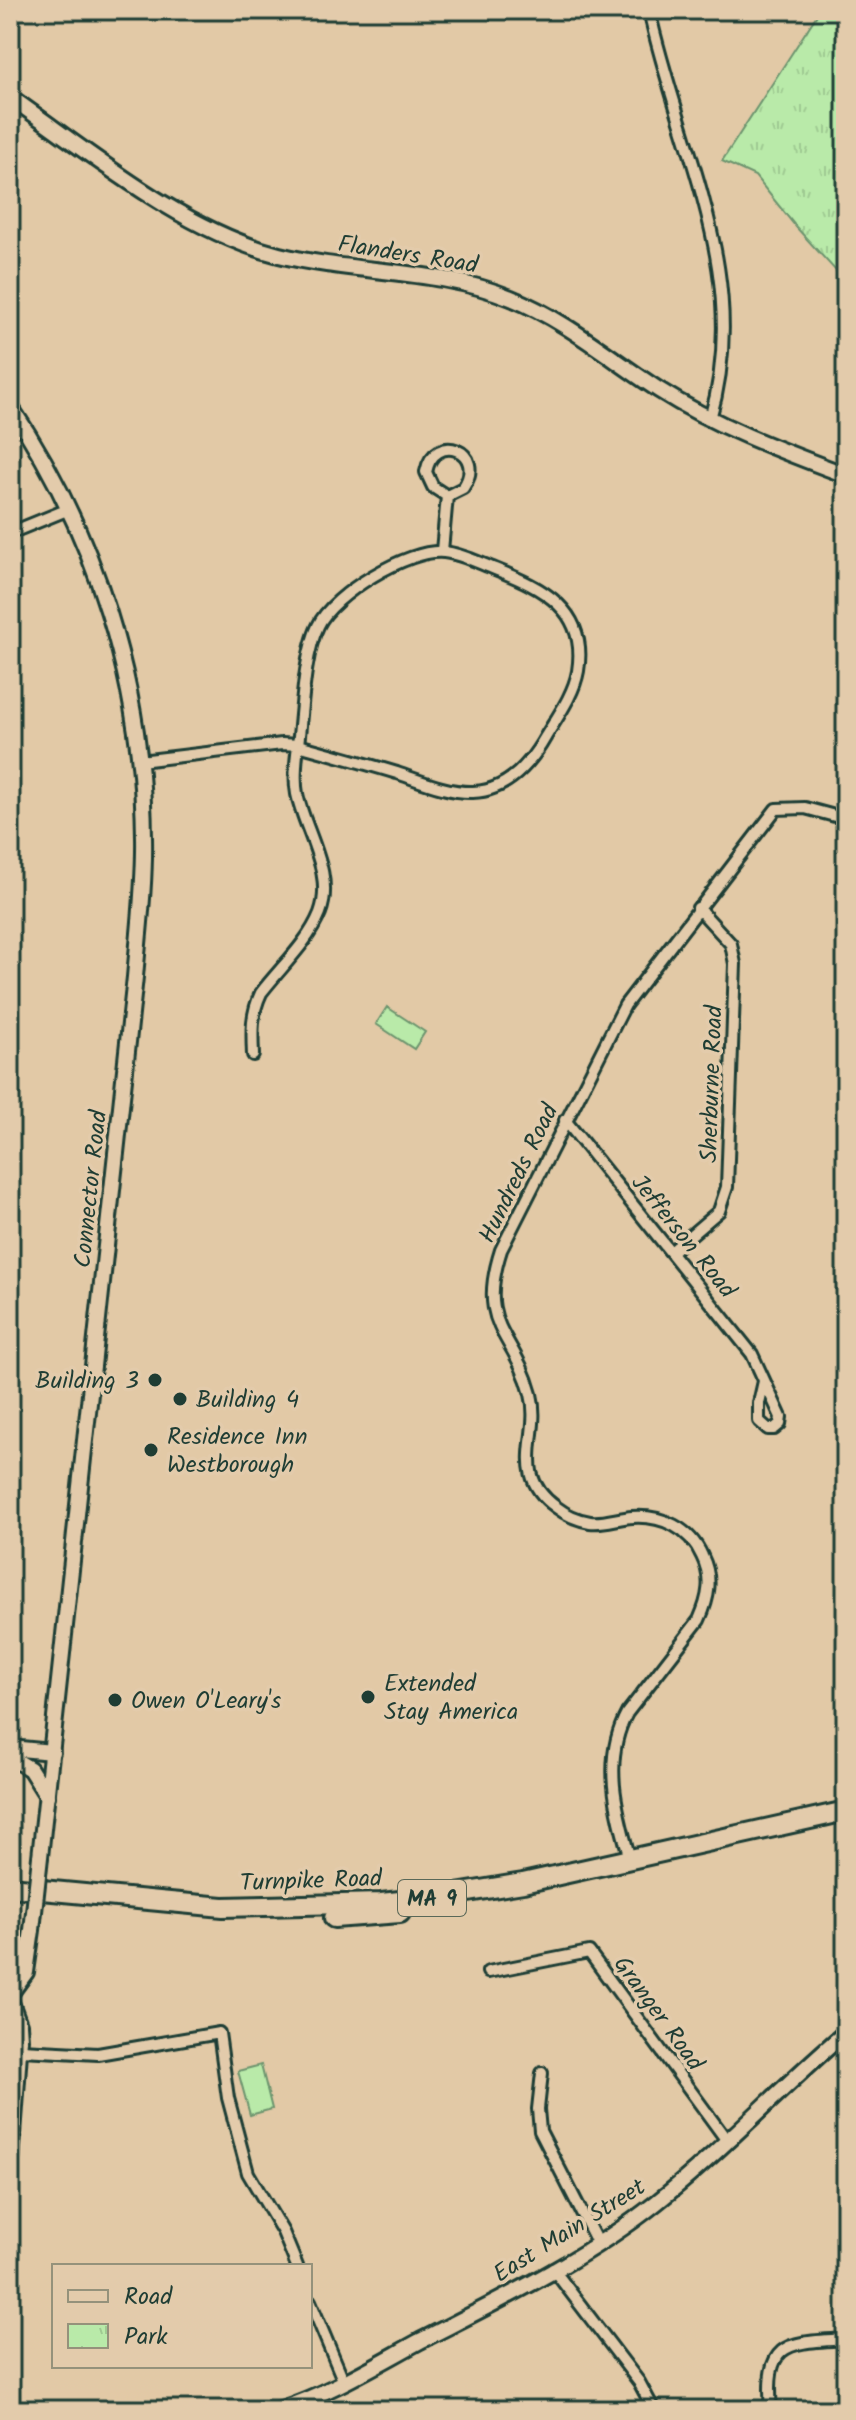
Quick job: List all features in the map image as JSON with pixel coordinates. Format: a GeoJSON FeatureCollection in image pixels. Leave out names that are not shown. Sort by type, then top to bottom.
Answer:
{"type":"FeatureCollection","features":[{"type":"Feature","properties":{"kind":"highway","name":"Turnpike Road"},"geometry":{"type":"LineString","coordinates":[[10,1887],[209,1906],[316,1907],[381,1903],[476,1892],[846,1811]]}},
{"type":"Feature","properties":{"kind":"highway","name":"Turnpike Road"},"geometry":{"type":"LineString","coordinates":[[10,1899],[147,1913],[285,1919],[374,1916],[461,1905],[846,1823]]}},
{"type":"Feature","properties":{"kind":"street"},"geometry":{"type":"LineString","coordinates":[[649,10],[662,62],[699,177],[718,258],[722,312],[721,376],[710,419]]}},
{"type":"Feature","properties":{"kind":"street","name":"Flanders Road"},"geometry":{"type":"LineString","coordinates":[[10,97],[156,198],[224,236],[280,255],[435,277],[511,298],[563,326],[661,391],[710,419],[846,475]]}},
{"type":"Feature","properties":{"kind":"street","name":"Connector Road"},"geometry":{"type":"LineString","coordinates":[[10,406],[69,509],[118,646],[132,703],[140,761],[144,840],[142,899],[32,1930],[26,1972],[10,1994]]}},
{"type":"Feature","properties":{"kind":"street"},"geometry":{"type":"LineString","coordinates":[[449,448],[465,455],[471,472],[463,488],[447,496],[433,487],[426,472],[432,456],[449,448]]}},
{"type":"Feature","properties":{"kind":"street"},"geometry":{"type":"LineString","coordinates":[[442,551],[447,496]]}},
{"type":"Feature","properties":{"kind":"street"},"geometry":{"type":"LineString","coordinates":[[10,533],[69,509]]}},
{"type":"Feature","properties":{"kind":"street"},"geometry":{"type":"LineString","coordinates":[[140,761],[282,744],[298,745],[457,791],[489,791],[508,782],[528,762],[574,687],[578,670],[576,633],[568,615],[554,599],[537,587],[442,551],[406,559],[339,599],[327,612],[312,643],[298,745],[296,790],[322,871],[323,902],[315,923],[255,1004],[252,1018],[253,1055]]}},
{"type":"Feature","properties":{"kind":"street","name":"Hundreds Road"},"geometry":{"type":"LineString","coordinates":[[630,1859],[612,1769],[613,1749],[627,1713],[699,1620],[707,1602],[710,1583],[706,1564],[698,1546],[668,1522],[649,1517],[590,1522],[571,1516],[541,1492],[532,1475],[528,1456],[532,1397],[526,1379],[498,1327],[493,1308],[493,1288],[501,1250],[625,1005],[698,908],[776,809],[805,808],[846,819]]}},
{"type":"Feature","properties":{"kind":"street","name":"Sherburne Road"},"geometry":{"type":"LineString","coordinates":[[671,1252],[719,1211],[727,1187],[735,964],[731,944],[698,908]]}},
{"type":"Feature","properties":{"kind":"street","name":"Jefferson Road"},"geometry":{"type":"LineString","coordinates":[[565,1120],[752,1354],[764,1381]]}},
{"type":"Feature","properties":{"kind":"street"},"geometry":{"type":"LineString","coordinates":[[10,1748],[52,1752]]}},
{"type":"Feature","properties":{"kind":"street"},"geometry":{"type":"LineString","coordinates":[[10,1757],[30,1769],[47,1796]]}},
{"type":"Feature","properties":{"kind":"street","name":"Granger Road"},"geometry":{"type":"LineString","coordinates":[[488,1972],[589,1952],[728,2142]]}},
{"type":"Feature","properties":{"kind":"street"},"geometry":{"type":"LineString","coordinates":[[10,1994],[21,2024],[10,2202]]}},
{"type":"Feature","properties":{"kind":"street"},"geometry":{"type":"LineString","coordinates":[[10,2031],[21,2050]]}},
{"type":"Feature","properties":{"kind":"street","name":"East Main Street"},"geometry":{"type":"LineString","coordinates":[[278,2410],[344,2382],[598,2244],[654,2205],[728,2142],[799,2072],[846,2032]]}},
{"type":"Feature","properties":{"kind":"street"},"geometry":{"type":"LineString","coordinates":[[21,2050],[98,2054],[219,2033],[228,2098],[248,2173],[283,2232],[296,2264]]}},
{"type":"Feature","properties":{"kind":"street"},"geometry":{"type":"LineString","coordinates":[[542,2073],[538,2109],[540,2131],[598,2244]]}},
{"type":"Feature","properties":{"kind":"street"},"geometry":{"type":"LineString","coordinates":[[553,2269],[639,2382],[654,2410]]}},
{"type":"Feature","properties":{"kind":"street"},"geometry":{"type":"LineString","coordinates":[[312,2306],[344,2382]]}},
{"type":"Feature","properties":{"kind":"street"},"geometry":{"type":"LineString","coordinates":[[771,2410],[769,2375],[778,2354],[801,2342],[846,2339]]}},
{"type":"Feature","properties":{"kind":"green space"},"geometry":{"type":"Polygon","coordinates":[[[820,10],[846,10],[846,282],[755,176],[722,161],[820,10]]]}},
{"type":"Feature","properties":{"kind":"green space"},"geometry":{"type":"Polygon","coordinates":[[[387,1007],[425,1032],[414,1049],[376,1024],[387,1007]]]}},
{"type":"Feature","properties":{"kind":"green space"},"geometry":{"type":"Polygon","coordinates":[[[261,2065],[272,2109],[250,2115],[238,2071],[261,2065]]]}},
{"type":"Feature","properties":{"kind":"place","name":"Building 3"},"geometry":{"type":"Point","coordinates":[155,1380]}},
{"type":"Feature","properties":{"kind":"place","name":"Building 4"},"geometry":{"type":"Point","coordinates":[180,1399]}},
{"type":"Feature","properties":{"kind":"place","name":"Residence Inn Westborough"},"geometry":{"type":"Point","coordinates":[151,1450]}},
{"type":"Feature","properties":{"kind":"place","name":"Extended Stay America"},"geometry":{"type":"Point","coordinates":[368,1697]}},
{"type":"Feature","properties":{"kind":"place","name":"Owen O'Leary's"},"geometry":{"type":"Point","coordinates":[115,1700]}}]}
